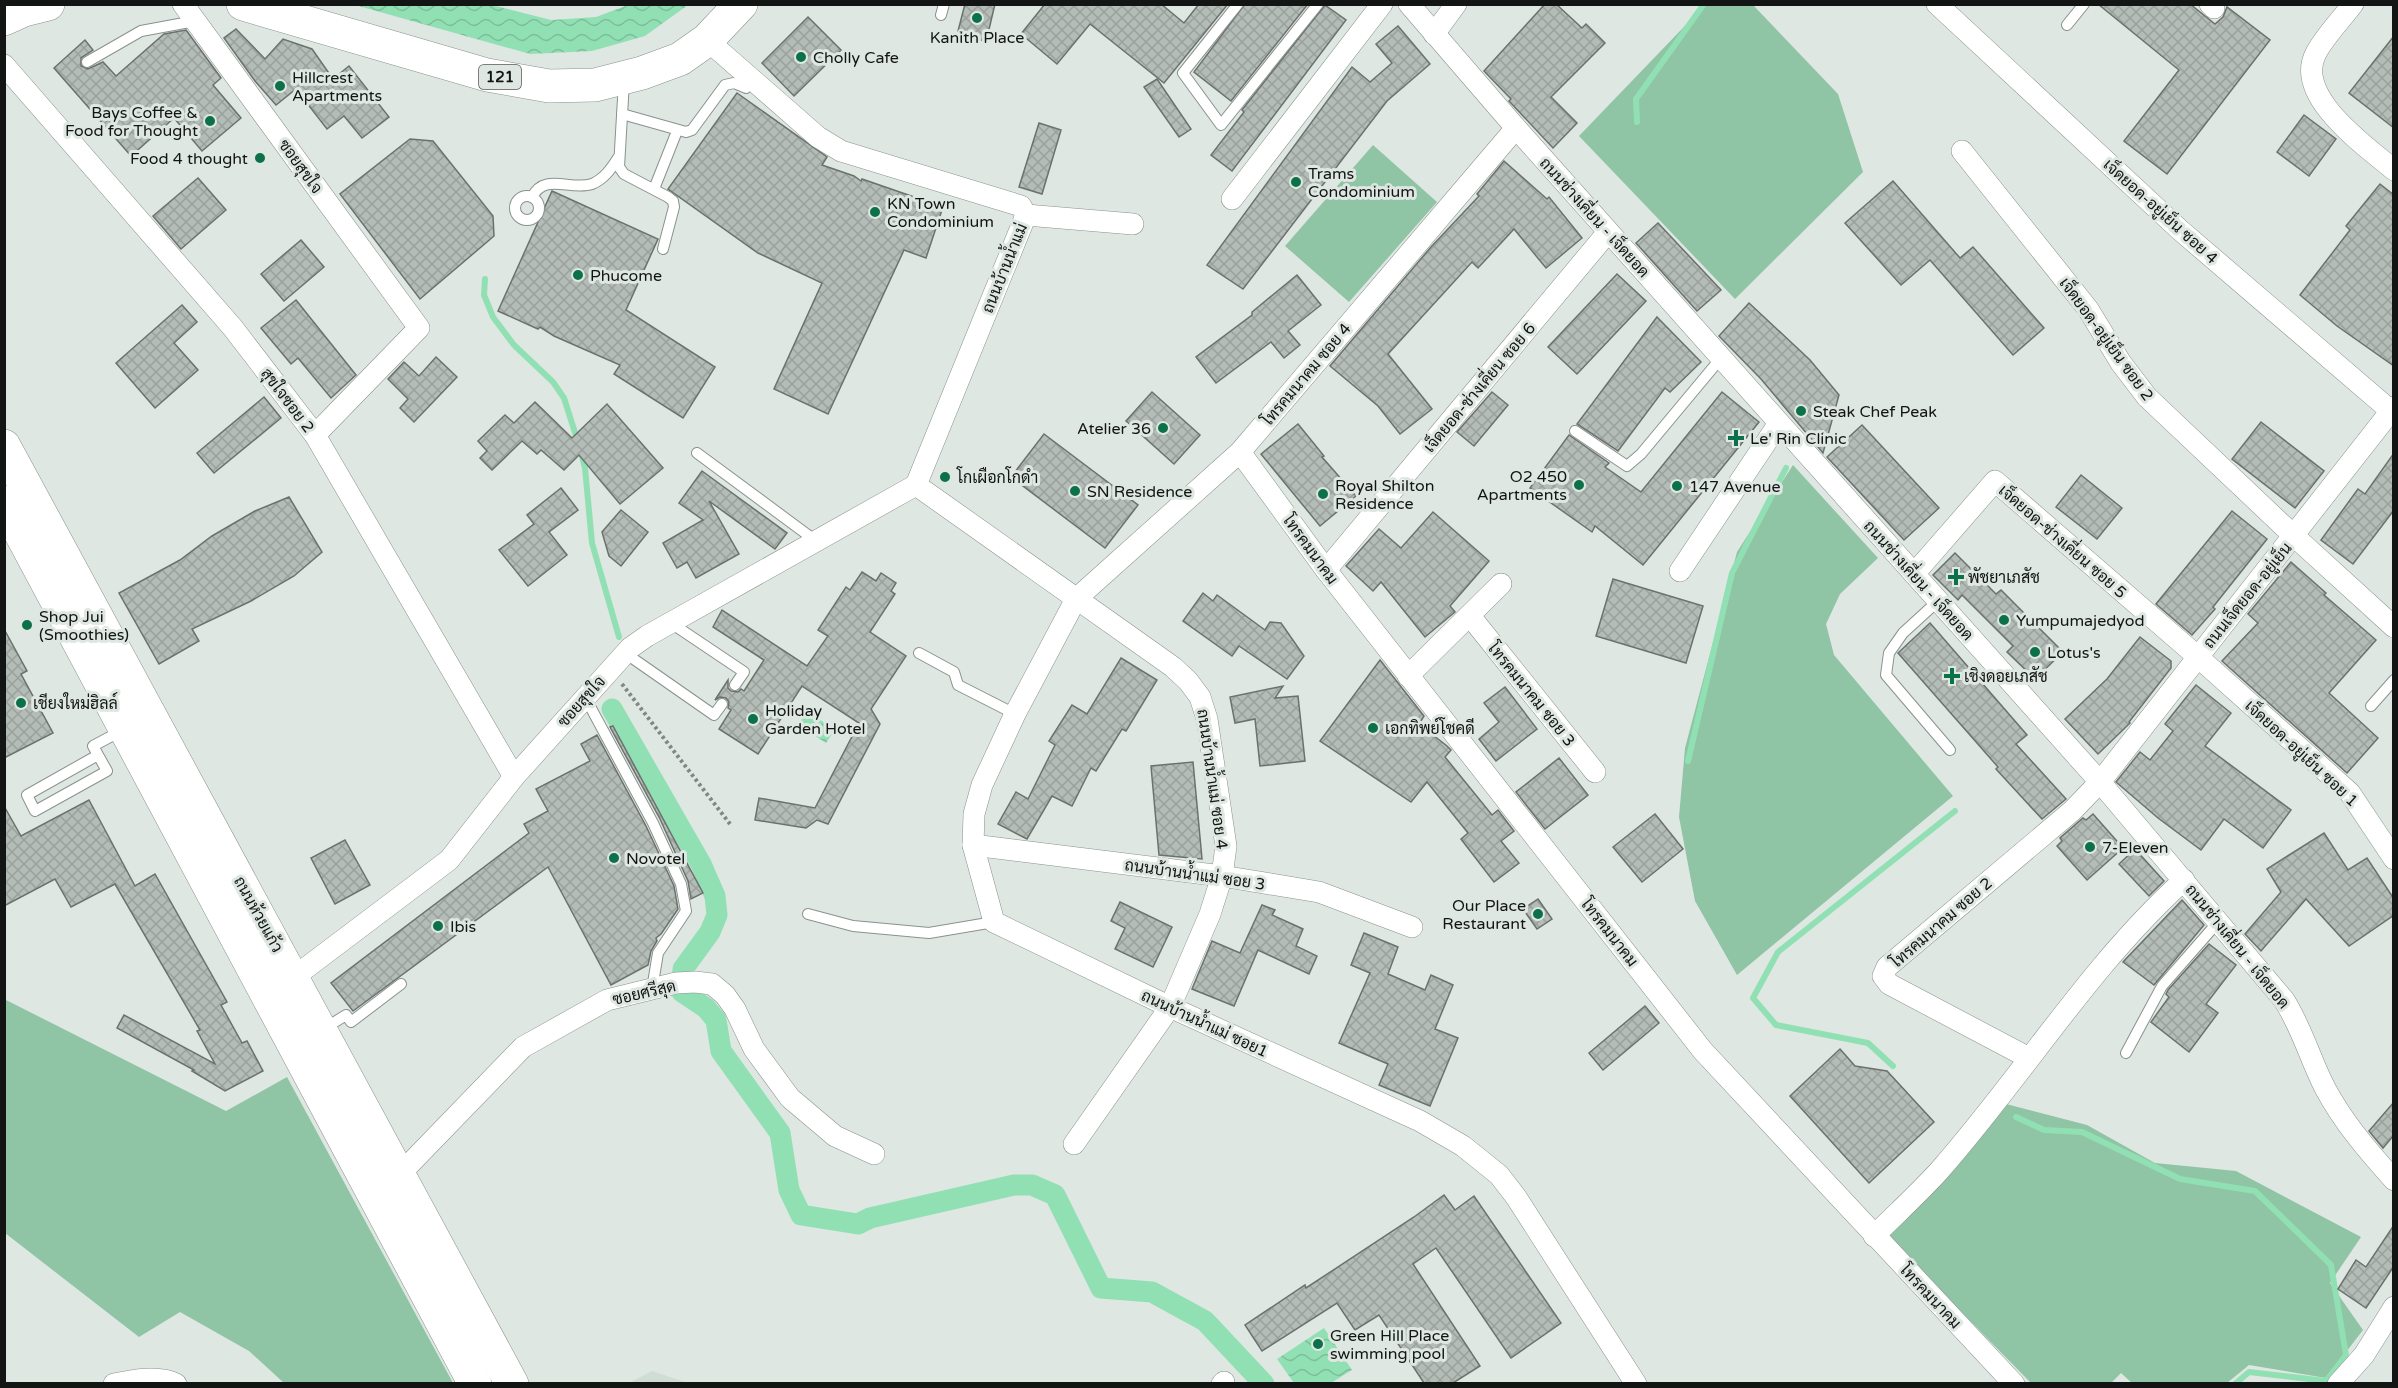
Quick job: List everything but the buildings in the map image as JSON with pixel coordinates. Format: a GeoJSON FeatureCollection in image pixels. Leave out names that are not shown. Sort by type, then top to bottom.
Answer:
{"type":"FeatureCollection","features":[{"type":"Feature","properties":{"kind":"main road"},"geometry":{"type":"LineString","coordinates":[[4,19],[24,10],[48,4]]}},
{"type":"Feature","properties":{"kind":"main road","name":"121"},"geometry":{"type":"LineString","coordinates":[[243,4],[487,75],[549,86],[595,85],[680,59],[707,39],[741,4]]}},
{"type":"Feature","properties":{"kind":"main road","name":"ถนนห้วยแก้ว"},"geometry":{"type":"LineString","coordinates":[[4,446],[280,985],[475,1383]]}},
{"type":"Feature","properties":{"kind":"main road","name":"ถนนห้วยแก้ว"},"geometry":{"type":"LineString","coordinates":[[4,502],[17,535],[126,729],[280,985],[340,1019],[400,1174],[513,1383]]}},
{"type":"Feature","properties":{"kind":"street"},"geometry":{"type":"LineString","coordinates":[[1232,199],[1382,4]]}},
{"type":"Feature","properties":{"kind":"street","name":"ถนนช่างเคี่ยน - เจ็ดยอด"},"geometry":{"type":"LineString","coordinates":[[1408,4],[1608,232],[2100,782],[2184,880],[2283,1000],[2297,1020],[2325,1087],[2351,1130],[2394,1180]]}},
{"type":"Feature","properties":{"kind":"street"},"geometry":{"type":"LineString","coordinates":[[1434,34],[1456,4]]}},
{"type":"Feature","properties":{"kind":"street","name":"เจ็ดยอด-อยู่เย็น ซอย 4"},"geometry":{"type":"LineString","coordinates":[[1937,4],[2180,230],[2392,409]]}},
{"type":"Feature","properties":{"kind":"street"},"geometry":{"type":"LineString","coordinates":[[2353,4],[2315,54],[2311,69],[2314,87],[2321,100],[2341,125],[2394,170]]}},
{"type":"Feature","properties":{"kind":"street","name":"ซอยสุขใจ"},"geometry":{"type":"LineString","coordinates":[[189,13],[419,328],[315,435]]}},
{"type":"Feature","properties":{"kind":"street","name":"ถนนบ้านน้ำแม่"},"geometry":{"type":"LineString","coordinates":[[707,39],[818,137],[841,151],[1021,207],[1026,215],[916,485]]}},
{"type":"Feature","properties":{"kind":"street","name":"สุขใจซอย 2"},"geometry":{"type":"LineString","coordinates":[[4,65],[234,327],[315,435],[514,777]]}},
{"type":"Feature","properties":{"kind":"street","name":"โทรคมนาคม ซอย 4"},"geometry":{"type":"LineString","coordinates":[[1076,599],[1240,452],[1516,128]]}},
{"type":"Feature","properties":{"kind":"street","name":"เจ็ดยอด-อยู่เย็น ซอย 2"},"geometry":{"type":"LineString","coordinates":[[1962,151],[2088,309],[2121,363],[2147,398],[2394,627]]}},
{"type":"Feature","properties":{"kind":"street"},"geometry":{"type":"LineString","coordinates":[[1026,215],[1133,224]]}},
{"type":"Feature","properties":{"kind":"street","name":"เจ็ดยอด-ช่างเคี่ยน ซอย 6"},"geometry":{"type":"LineString","coordinates":[[1326,570],[1608,232]]}},
{"type":"Feature","properties":{"kind":"street","name":"ถนนเจ็ดยอด-อยู่เย็น"},"geometry":{"type":"LineString","coordinates":[[2100,782],[2392,409]]}},
{"type":"Feature","properties":{"kind":"street"},"geometry":{"type":"LineString","coordinates":[[1680,571],[1779,423]]}},
{"type":"Feature","properties":{"kind":"street","name":"โทรคมนาคม"},"geometry":{"type":"LineString","coordinates":[[1240,452],[1326,570],[1703,1052],[2014,1383]]}},
{"type":"Feature","properties":{"kind":"street","name":"เจ็ดยอด-ช่างเคี่ยน ซอย 5"},"geometry":{"type":"LineString","coordinates":[[1914,574],[1995,481],[2198,657]]}},
{"type":"Feature","properties":{"kind":"street"},"geometry":{"type":"LineString","coordinates":[[916,485],[1076,599],[1015,714],[982,786],[974,814],[973,845],[994,922]]}},
{"type":"Feature","properties":{"kind":"street","name":"ซอยสุขใจ"},"geometry":{"type":"LineString","coordinates":[[280,985],[449,860],[514,777],[610,669],[646,636],[916,485]]}},
{"type":"Feature","properties":{"kind":"street"},"geometry":{"type":"LineString","coordinates":[[1408,676],[1501,584]]}},
{"type":"Feature","properties":{"kind":"street","name":"ถนนบ้านน้ำแม่ ซอย 4"},"geometry":{"type":"LineString","coordinates":[[1074,1144],[1170,1007],[1209,914],[1222,876],[1226,846],[1207,719],[1200,697],[1173,667],[1076,599]]}},
{"type":"Feature","properties":{"kind":"street","name":"โทรคมนาคม ซอย 3"},"geometry":{"type":"LineString","coordinates":[[1470,616],[1595,772]]}},
{"type":"Feature","properties":{"kind":"street","name":"เจ็ดยอด-อยู่เย็น ซอย 1"},"geometry":{"type":"LineString","coordinates":[[2198,657],[2350,793],[2394,859]]}},
{"type":"Feature","properties":{"kind":"street","name":"โทรคมนาคม ซอย 2"},"geometry":{"type":"LineString","coordinates":[[2029,1058],[1888,984],[1883,976],[1887,968],[2072,811],[2100,782]]}},
{"type":"Feature","properties":{"kind":"street","name":"ถนนบ้านน้ำแม่ ซอย 3"},"geometry":{"type":"LineString","coordinates":[[973,845],[1222,876],[1319,892],[1412,927]]}},
{"type":"Feature","properties":{"kind":"street"},"geometry":{"type":"LineString","coordinates":[[1874,1236],[1938,1171],[2109,956],[2150,911],[2184,880]]}},
{"type":"Feature","properties":{"kind":"street","name":"ถนนบ้านน้ำแม่ ซอย1"},"geometry":{"type":"LineString","coordinates":[[994,922],[1170,1007],[1420,1121],[1463,1146],[1498,1175],[1516,1197],[1636,1383]]}},
{"type":"Feature","properties":{"kind":"street","name":"ซอยศรีสุด"},"geometry":{"type":"LineString","coordinates":[[400,1174],[523,1047],[607,999],[685,982],[712,984],[725,995],[735,1009],[754,1049],[790,1098],[835,1136],[874,1154]]}},
{"type":"Feature","properties":{"kind":"street"},"geometry":{"type":"LineString","coordinates":[[2338,1383],[2364,1355],[2394,1307]]}},
{"type":"Feature","properties":{"kind":"street"},"geometry":{"type":"LineString","coordinates":[[114,1383],[134,1379],[176,1383]]}},
{"type":"Feature","properties":{"kind":"lane"},"geometry":{"type":"LineString","coordinates":[[1238,4],[1183,73],[1221,125],[1318,4]]}},
{"type":"Feature","properties":{"kind":"lane"},"geometry":{"type":"LineString","coordinates":[[2067,25],[2084,4]]}},
{"type":"Feature","properties":{"kind":"lane"},"geometry":{"type":"LineString","coordinates":[[87,62],[141,31],[189,13]]}},
{"type":"Feature","properties":{"kind":"lane"},"geometry":{"type":"LineString","coordinates":[[624,77],[618,158],[622,172],[668,197],[674,205],[663,249]]}},
{"type":"Feature","properties":{"kind":"lane"},"geometry":{"type":"LineString","coordinates":[[622,114],[686,132],[692,130],[725,85],[734,83],[746,88],[753,81]]}},
{"type":"Feature","properties":{"kind":"lane"},"geometry":{"type":"LineString","coordinates":[[654,189],[677,131]]}},
{"type":"Feature","properties":{"kind":"lane"},"geometry":{"type":"LineString","coordinates":[[532,197],[537,188],[547,184],[580,186],[594,183],[610,171],[618,158]]}},
{"type":"Feature","properties":{"kind":"lane"},"geometry":{"type":"LineString","coordinates":[[1575,431],[1627,466],[1641,454],[1721,357]]}},
{"type":"Feature","properties":{"kind":"lane"},"geometry":{"type":"LineString","coordinates":[[697,453],[816,541]]}},
{"type":"Feature","properties":{"kind":"lane"},"geometry":{"type":"LineString","coordinates":[[1938,601],[1903,633],[1889,653],[1886,675],[1950,750]]}},
{"type":"Feature","properties":{"kind":"lane"},"geometry":{"type":"LineString","coordinates":[[671,622],[744,672],[735,685]]}},
{"type":"Feature","properties":{"kind":"lane"},"geometry":{"type":"LineString","coordinates":[[625,653],[714,715],[722,704]]}},
{"type":"Feature","properties":{"kind":"lane"},"geometry":{"type":"LineString","coordinates":[[919,653],[954,672],[958,685],[1015,714]]}},
{"type":"Feature","properties":{"kind":"lane"},"geometry":{"type":"LineString","coordinates":[[2371,706],[2394,680]]}},
{"type":"Feature","properties":{"kind":"lane"},"geometry":{"type":"LineString","coordinates":[[585,697],[653,823],[681,884],[686,911],[658,953],[652,989]]}},
{"type":"Feature","properties":{"kind":"lane"},"geometry":{"type":"LineString","coordinates":[[98,755],[27,795],[35,810],[107,771],[93,746],[126,729]]}},
{"type":"Feature","properties":{"kind":"lane"},"geometry":{"type":"LineString","coordinates":[[808,914],[853,926],[929,933],[994,922]]}},
{"type":"Feature","properties":{"kind":"lane"},"geometry":{"type":"LineString","coordinates":[[2126,1053],[2162,987],[2218,922]]}},
{"type":"Feature","properties":{"kind":"lane"},"geometry":{"type":"LineString","coordinates":[[340,1019],[351,1022],[401,984]]}},
{"type":"Feature","properties":{"kind":"path"},"geometry":{"type":"LineString","coordinates":[[610,669],[730,824]]}},
{"type":"Feature","properties":{"kind":"shaded area"},"geometry":{"type":"Polygon","coordinates":[[[1705,5],[1753,5],[1838,94],[1863,172],[1735,299],[1579,136],[1705,5]]]}},
{"type":"Feature","properties":{"kind":"shaded area"},"geometry":{"type":"Polygon","coordinates":[[[1373,145],[1437,202],[1349,302],[1285,246],[1373,145]]]}},
{"type":"Feature","properties":{"kind":"shaded area"},"geometry":{"type":"Polygon","coordinates":[[[1793,465],[1878,558],[1840,594],[1826,624],[1834,655],[1953,796],[1737,975],[1695,901],[1679,817],[1685,748],[1737,552],[1793,465]]]}},
{"type":"Feature","properties":{"kind":"shaded area"},"geometry":{"type":"Polygon","coordinates":[[[4,999],[226,1111],[287,1077],[453,1383],[284,1383],[249,1351],[180,1312],[139,1337],[5,1233],[4,999]]]}},
{"type":"Feature","properties":{"kind":"shaded area"},"geometry":{"type":"Polygon","coordinates":[[[2006,1104],[2087,1125],[2155,1163],[2236,1171],[2361,1237],[2330,1283],[2363,1330],[2326,1378],[2249,1365],[2227,1383],[2132,1383],[2121,1373],[2111,1383],[2031,1383],[1886,1235],[2006,1104]]]}},
{"type":"Feature","properties":{"kind":"shaded area"},"geometry":{"type":"Polygon","coordinates":[[[652,1371],[688,1383],[629,1383],[652,1371]]]}},
{"type":"Feature","properties":{"kind":"water"},"geometry":{"type":"Polygon","coordinates":[[[355,5],[492,5],[551,20],[596,17],[628,5],[688,5],[645,36],[592,51],[530,54],[355,5]]]}},
{"type":"Feature","properties":{"kind":"water"},"geometry":{"type":"Polygon","coordinates":[[[807,711],[835,730],[826,743],[798,725],[807,711]]]}},
{"type":"Feature","properties":{"kind":"water","name":"Green Hill Place swimming pool"},"geometry":{"type":"Polygon","coordinates":[[[1324,1328],[1352,1370],[1331,1383],[1294,1383],[1277,1359],[1324,1328]]]}},
{"type":"Feature","properties":{"kind":"waterway"},"geometry":{"type":"LineString","coordinates":[[1637,122],[1636,99],[1704,4]]}},
{"type":"Feature","properties":{"kind":"waterway"},"geometry":{"type":"LineString","coordinates":[[485,279],[484,295],[493,317],[514,345],[553,382],[564,398],[578,442]]}},
{"type":"Feature","properties":{"kind":"waterway"},"geometry":{"type":"LineString","coordinates":[[581,452],[585,468],[592,543],[619,637]]}},
{"type":"Feature","properties":{"kind":"waterway"},"geometry":{"type":"LineString","coordinates":[[1688,761],[1732,573],[1786,468]]}},
{"type":"Feature","properties":{"kind":"waterway"},"geometry":{"type":"LineString","coordinates":[[612,709],[701,864],[715,896],[717,915],[710,932],[683,969],[682,992],[706,1008],[716,1020],[721,1051],[780,1133],[789,1190],[801,1215],[858,1224],[870,1218],[1014,1185],[1032,1185],[1055,1195],[1101,1288],[1152,1292],[1205,1321],[1264,1384]]}},
{"type":"Feature","properties":{"kind":"waterway"},"geometry":{"type":"LineString","coordinates":[[1893,1066],[1868,1043],[1776,1025],[1753,998],[1778,952],[1955,811]]}},
{"type":"Feature","properties":{"kind":"waterway"},"geometry":{"type":"LineString","coordinates":[[2016,1117],[2044,1130],[2082,1132],[2180,1179],[2255,1191],[2331,1265],[2346,1355],[2326,1381],[2249,1372],[2235,1384]]}},
{"type":"Feature","properties":{"kind":"place","name":"Kanith Place"},"geometry":{"type":"Point","coordinates":[977,18]}},
{"type":"Feature","properties":{"kind":"place","name":"Cholly Cafe"},"geometry":{"type":"Point","coordinates":[801,57]}},
{"type":"Feature","properties":{"kind":"place","name":"Hillcrest Apartments"},"geometry":{"type":"Point","coordinates":[280,86]}},
{"type":"Feature","properties":{"kind":"place","name":"Bays Coffee & Food for Thought"},"geometry":{"type":"Point","coordinates":[210,121]}},
{"type":"Feature","properties":{"kind":"place","name":"Food 4 thought"},"geometry":{"type":"Point","coordinates":[260,158]}},
{"type":"Feature","properties":{"kind":"place","name":"Trams Condominium"},"geometry":{"type":"Point","coordinates":[1296,182]}},
{"type":"Feature","properties":{"kind":"place","name":"KN Town Condominium"},"geometry":{"type":"Point","coordinates":[875,212]}},
{"type":"Feature","properties":{"kind":"place","name":"Phucome"},"geometry":{"type":"Point","coordinates":[578,275]}},
{"type":"Feature","properties":{"kind":"place","name":"Steak Chef Peak"},"geometry":{"type":"Point","coordinates":[1801,411]}},
{"type":"Feature","properties":{"kind":"place","name":"Atelier 36"},"geometry":{"type":"Point","coordinates":[1163,428]}},
{"type":"Feature","properties":{"kind":"place","name":"Le' Rin Clinic"},"geometry":{"type":"Point","coordinates":[1736,438]}},
{"type":"Feature","properties":{"kind":"place","name":"โกเผือกโกดำ"},"geometry":{"type":"Point","coordinates":[945,477]}},
{"type":"Feature","properties":{"kind":"place","name":"O2 450 Apartments"},"geometry":{"type":"Point","coordinates":[1579,485]}},
{"type":"Feature","properties":{"kind":"place","name":"147 Avenue"},"geometry":{"type":"Point","coordinates":[1677,486]}},
{"type":"Feature","properties":{"kind":"place","name":"SN Residence"},"geometry":{"type":"Point","coordinates":[1075,491]}},
{"type":"Feature","properties":{"kind":"place","name":"Royal Shilton Residence"},"geometry":{"type":"Point","coordinates":[1323,494]}},
{"type":"Feature","properties":{"kind":"place","name":"พัชยาเภสัช"},"geometry":{"type":"Point","coordinates":[1956,577]}},
{"type":"Feature","properties":{"kind":"place","name":"Yumpumajedyod"},"geometry":{"type":"Point","coordinates":[2004,620]}},
{"type":"Feature","properties":{"kind":"place","name":"Shop Jui (Smoothies)"},"geometry":{"type":"Point","coordinates":[27,625]}},
{"type":"Feature","properties":{"kind":"place","name":"Lotus's"},"geometry":{"type":"Point","coordinates":[2035,652]}},
{"type":"Feature","properties":{"kind":"place","name":"เชิงดอยเภสัช"},"geometry":{"type":"Point","coordinates":[1952,676]}},
{"type":"Feature","properties":{"kind":"place","name":"เชียงใหม่ฮิลล์"},"geometry":{"type":"Point","coordinates":[21,703]}},
{"type":"Feature","properties":{"kind":"place","name":"Holiday Garden Hotel"},"geometry":{"type":"Point","coordinates":[753,719]}},
{"type":"Feature","properties":{"kind":"place","name":"เอกทิพย์โชคดี"},"geometry":{"type":"Point","coordinates":[1373,728]}},
{"type":"Feature","properties":{"kind":"place","name":"7-Eleven"},"geometry":{"type":"Point","coordinates":[2090,847]}},
{"type":"Feature","properties":{"kind":"place","name":"Novotel"},"geometry":{"type":"Point","coordinates":[614,858]}},
{"type":"Feature","properties":{"kind":"place","name":"Our Place Restaurant"},"geometry":{"type":"Point","coordinates":[1538,914]}},
{"type":"Feature","properties":{"kind":"place","name":"Ibis"},"geometry":{"type":"Point","coordinates":[438,926]}},
{"type":"Feature","properties":{"kind":"place","name":"Green Hill Place swimming pool"},"geometry":{"type":"Point","coordinates":[1318,1344]}}]}
